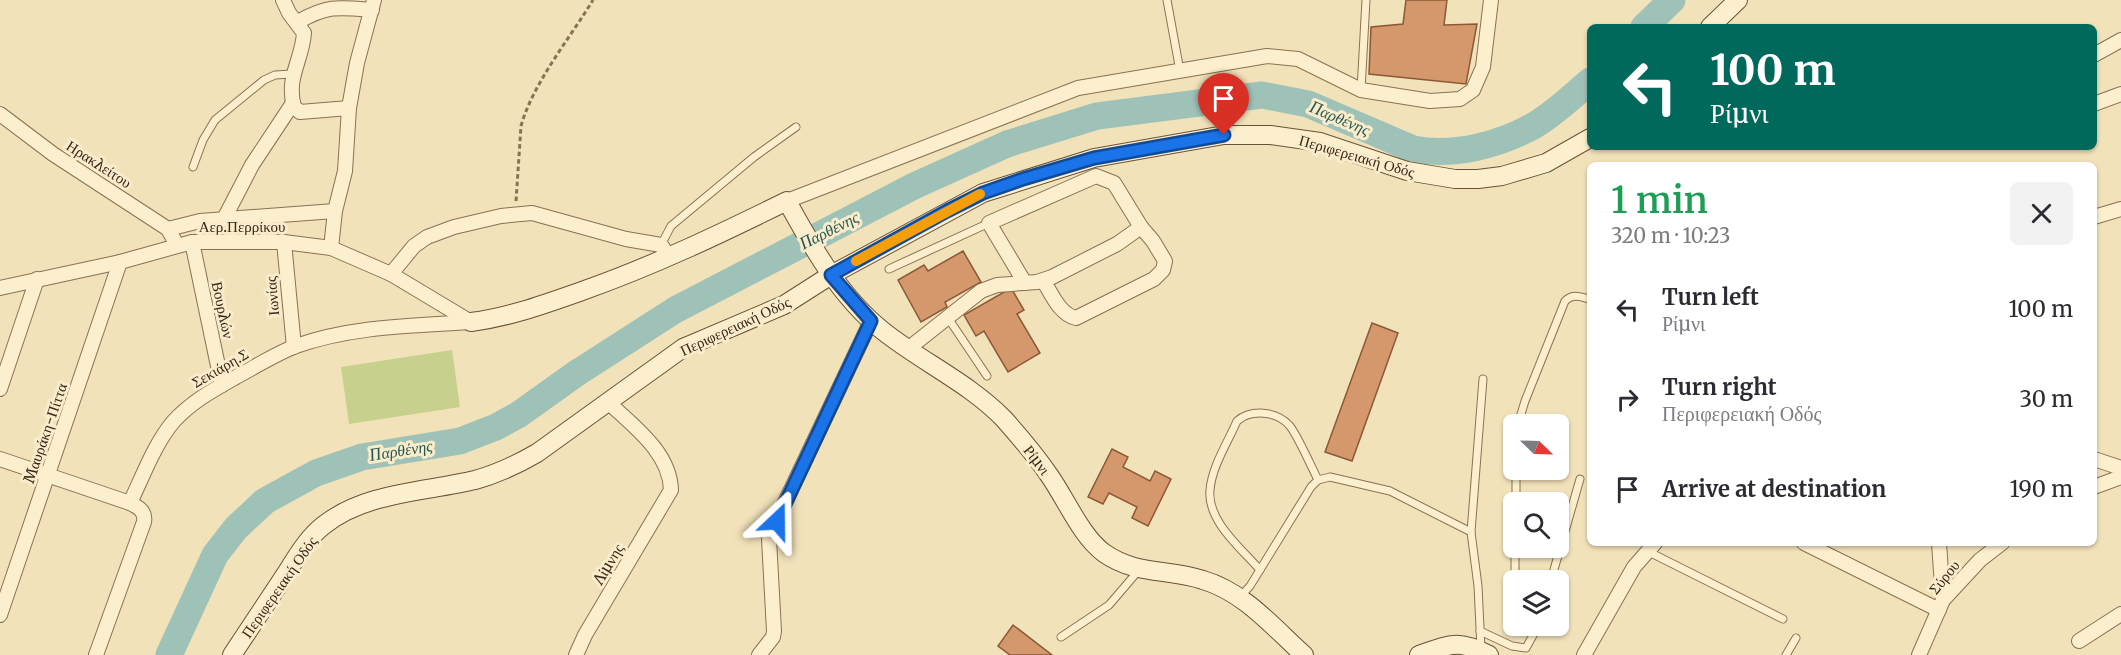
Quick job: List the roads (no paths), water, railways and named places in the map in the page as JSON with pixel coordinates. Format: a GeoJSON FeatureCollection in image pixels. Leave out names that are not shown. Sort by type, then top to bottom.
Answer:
{"type":"FeatureCollection","features":[{"type":"Feature","properties":{"kind":"main road"},"geometry":{"type":"LineString","coordinates":[[1713,24],[1738,0]]}},
{"type":"Feature","properties":{"kind":"main road","name":"Περιφερειακή Οδός"},"geometry":{"type":"LineString","coordinates":[[232,655],[302,549],[321,526],[341,513],[401,494],[474,480],[497,473],[537,453],[683,348],[784,305],[831,275],[983,193],[1094,158],[1224,135],[1248,134],[1297,138],[1341,148],[1407,171],[1455,179],[1503,176],[1527,170],[1564,155],[1587,140]]}},
{"type":"Feature","properties":{"kind":"main road"},"geometry":{"type":"LineString","coordinates":[[471,322],[502,318],[524,312],[606,283],[665,251],[701,244],[788,201]]}},
{"type":"Feature","properties":{"kind":"main road","name":"Ρίμνι"},"geometry":{"type":"LineString","coordinates":[[788,201],[831,275],[871,321],[940,368],[1002,417],[1049,475],[1090,540],[1104,553],[1139,570],[1197,578],[1218,585],[1240,597],[1304,655]]}},
{"type":"Feature","properties":{"kind":"main road"},"geometry":{"type":"LineString","coordinates":[[1419,655],[1450,644],[1462,644],[1485,653]]}},
{"type":"Feature","properties":{"kind":"street"},"geometry":{"type":"LineString","coordinates":[[283,0],[289,13],[304,33],[292,74],[295,108],[300,111],[349,108]]}},
{"type":"Feature","properties":{"kind":"street"},"geometry":{"type":"LineString","coordinates":[[788,201],[1078,88],[1268,56],[1298,59],[1361,90],[1430,101],[1454,100],[1473,90],[1483,67],[1491,0]]}},
{"type":"Feature","properties":{"kind":"street"},"geometry":{"type":"LineString","coordinates":[[298,22],[314,13],[333,7],[373,5],[357,63],[349,108],[345,171],[335,212],[332,248]]}},
{"type":"Feature","properties":{"kind":"street"},"geometry":{"type":"LineString","coordinates":[[2097,53],[2121,40]]}},
{"type":"Feature","properties":{"kind":"street"},"geometry":{"type":"LineString","coordinates":[[2097,103],[2121,94]]}},
{"type":"Feature","properties":{"kind":"street"},"geometry":{"type":"LineString","coordinates":[[224,219],[252,165],[293,103]]}},
{"type":"Feature","properties":{"kind":"street","name":"Ηρακλείτου"},"geometry":{"type":"LineString","coordinates":[[0,114],[53,154],[168,229],[177,245]]}},
{"type":"Feature","properties":{"kind":"street"},"geometry":{"type":"LineString","coordinates":[[1025,283],[990,223],[1096,176],[1114,183],[1141,228],[1154,241],[1165,261],[1163,270],[1154,279],[1076,318],[1070,317],[1062,310],[1043,280]]}},
{"type":"Feature","properties":{"kind":"street"},"geometry":{"type":"LineString","coordinates":[[2097,216],[2121,209]]}},
{"type":"Feature","properties":{"kind":"street"},"geometry":{"type":"LineString","coordinates":[[168,229],[200,221],[335,212]]}},
{"type":"Feature","properties":{"kind":"street"},"geometry":{"type":"LineString","coordinates":[[391,274],[414,246],[427,237],[454,227],[532,213],[665,251]]}},
{"type":"Feature","properties":{"kind":"street"},"geometry":{"type":"LineString","coordinates":[[909,348],[981,291],[997,285],[1043,280],[1117,244],[1141,228]]}},
{"type":"Feature","properties":{"kind":"street","name":"Αερ.Περρίκου"},"geometry":{"type":"LineString","coordinates":[[0,288],[120,262],[192,242],[284,242],[332,248],[391,274],[471,322]]}},
{"type":"Feature","properties":{"kind":"street","name":"Βουρλών"},"geometry":{"type":"LineString","coordinates":[[192,242],[222,385]]}},
{"type":"Feature","properties":{"kind":"street","name":"Ιωνίας"},"geometry":{"type":"LineString","coordinates":[[284,242],[294,347]]}},
{"type":"Feature","properties":{"kind":"street","name":"Μαυράκη-Πίττα"},"geometry":{"type":"LineString","coordinates":[[0,615],[4,586],[49,475],[120,262]]}},
{"type":"Feature","properties":{"kind":"street"},"geometry":{"type":"LineString","coordinates":[[0,389],[37,279]]}},
{"type":"Feature","properties":{"kind":"street"},"geometry":{"type":"LineString","coordinates":[[759,655],[773,637],[774,631],[769,539],[871,321]]}},
{"type":"Feature","properties":{"kind":"street","name":"Σεκιάρη.Σ"},"geometry":{"type":"LineString","coordinates":[[130,503],[160,442],[174,422],[199,398],[222,385],[294,347],[323,338],[363,329],[471,322]]}},
{"type":"Feature","properties":{"kind":"street","name":"Λίμνης"},"geometry":{"type":"LineString","coordinates":[[576,655],[585,635],[671,490],[668,469],[648,440],[608,402]]}},
{"type":"Feature","properties":{"kind":"street"},"geometry":{"type":"LineString","coordinates":[[0,459],[130,503],[142,510],[144,522],[96,655]]}},
{"type":"Feature","properties":{"kind":"street"},"geometry":{"type":"LineString","coordinates":[[2097,461],[2119,478]]}},
{"type":"Feature","properties":{"kind":"street"},"geometry":{"type":"LineString","coordinates":[[2097,486],[2119,478]]}},
{"type":"Feature","properties":{"kind":"street"},"geometry":{"type":"LineString","coordinates":[[1811,546],[1941,605]]}},
{"type":"Feature","properties":{"kind":"street"},"geometry":{"type":"LineString","coordinates":[[1919,655],[1941,605],[1939,546]]}},
{"type":"Feature","properties":{"kind":"street","name":"Σύρου"},"geometry":{"type":"LineString","coordinates":[[1941,605],[1980,560],[1998,546]]}},
{"type":"Feature","properties":{"kind":"street"},"geometry":{"type":"LineString","coordinates":[[1584,655],[1613,602],[1651,547]]}},
{"type":"Feature","properties":{"kind":"street"},"geometry":{"type":"LineString","coordinates":[[2079,641],[2121,614]]}},
{"type":"Feature","properties":{"kind":"lane"},"geometry":{"type":"LineString","coordinates":[[1167,0],[1180,71]]}},
{"type":"Feature","properties":{"kind":"lane"},"geometry":{"type":"LineString","coordinates":[[1361,90],[1366,0]]}},
{"type":"Feature","properties":{"kind":"lane"},"geometry":{"type":"LineString","coordinates":[[193,167],[206,134],[215,120],[264,80],[275,75],[292,74]]}},
{"type":"Feature","properties":{"kind":"lane"},"geometry":{"type":"LineString","coordinates":[[665,251],[671,226],[679,218],[754,157],[796,127]]}},
{"type":"Feature","properties":{"kind":"lane"},"geometry":{"type":"LineString","coordinates":[[889,269],[990,223]]}},
{"type":"Feature","properties":{"kind":"lane"},"geometry":{"type":"LineString","coordinates":[[1521,414],[1565,300],[1574,295],[1587,298]]}},
{"type":"Feature","properties":{"kind":"lane"},"geometry":{"type":"LineString","coordinates":[[948,318],[987,376]]}},
{"type":"Feature","properties":{"kind":"lane"},"geometry":{"type":"LineString","coordinates":[[1483,379],[1471,532],[1478,586],[1480,631],[1485,653]]}},
{"type":"Feature","properties":{"kind":"lane"},"geometry":{"type":"LineString","coordinates":[[1260,570],[1216,518],[1211,504],[1210,489],[1214,473],[1237,421],[1242,416],[1254,412],[1266,413],[1289,425],[1318,480]]}},
{"type":"Feature","properties":{"kind":"lane"},"geometry":{"type":"LineString","coordinates":[[1240,597],[1260,570],[1311,487],[1318,480],[1330,477],[1390,491],[1471,532]]}},
{"type":"Feature","properties":{"kind":"lane"},"geometry":{"type":"LineString","coordinates":[[1554,570],[1580,479]]}},
{"type":"Feature","properties":{"kind":"lane"},"geometry":{"type":"LineString","coordinates":[[1651,547],[1783,619]]}},
{"type":"Feature","properties":{"kind":"lane"},"geometry":{"type":"LineString","coordinates":[[1061,637],[1109,605],[1139,570]]}},
{"type":"Feature","properties":{"kind":"lane"},"geometry":{"type":"LineString","coordinates":[[1480,631],[1512,646],[1526,648],[1533,636]]}},
{"type":"Feature","properties":{"kind":"lane"},"geometry":{"type":"LineString","coordinates":[[1786,655],[1796,638]]}},
{"type":"Feature","properties":{"kind":"waterway","name":"Παρθένης"},"geometry":{"type":"LineString","coordinates":[[1647,24],[1672,0]]}},
{"type":"Feature","properties":{"kind":"waterway","name":"Παρθένης"},"geometry":{"type":"LineString","coordinates":[[169,655],[215,555],[236,528],[265,501],[316,473],[362,457],[460,441],[496,427],[518,415],[577,373],[675,310],[914,186],[1007,144],[1097,116],[1262,95],[1308,104],[1413,149],[1460,150],[1492,143],[1535,125],[1557,110],[1587,84]]}}]}
